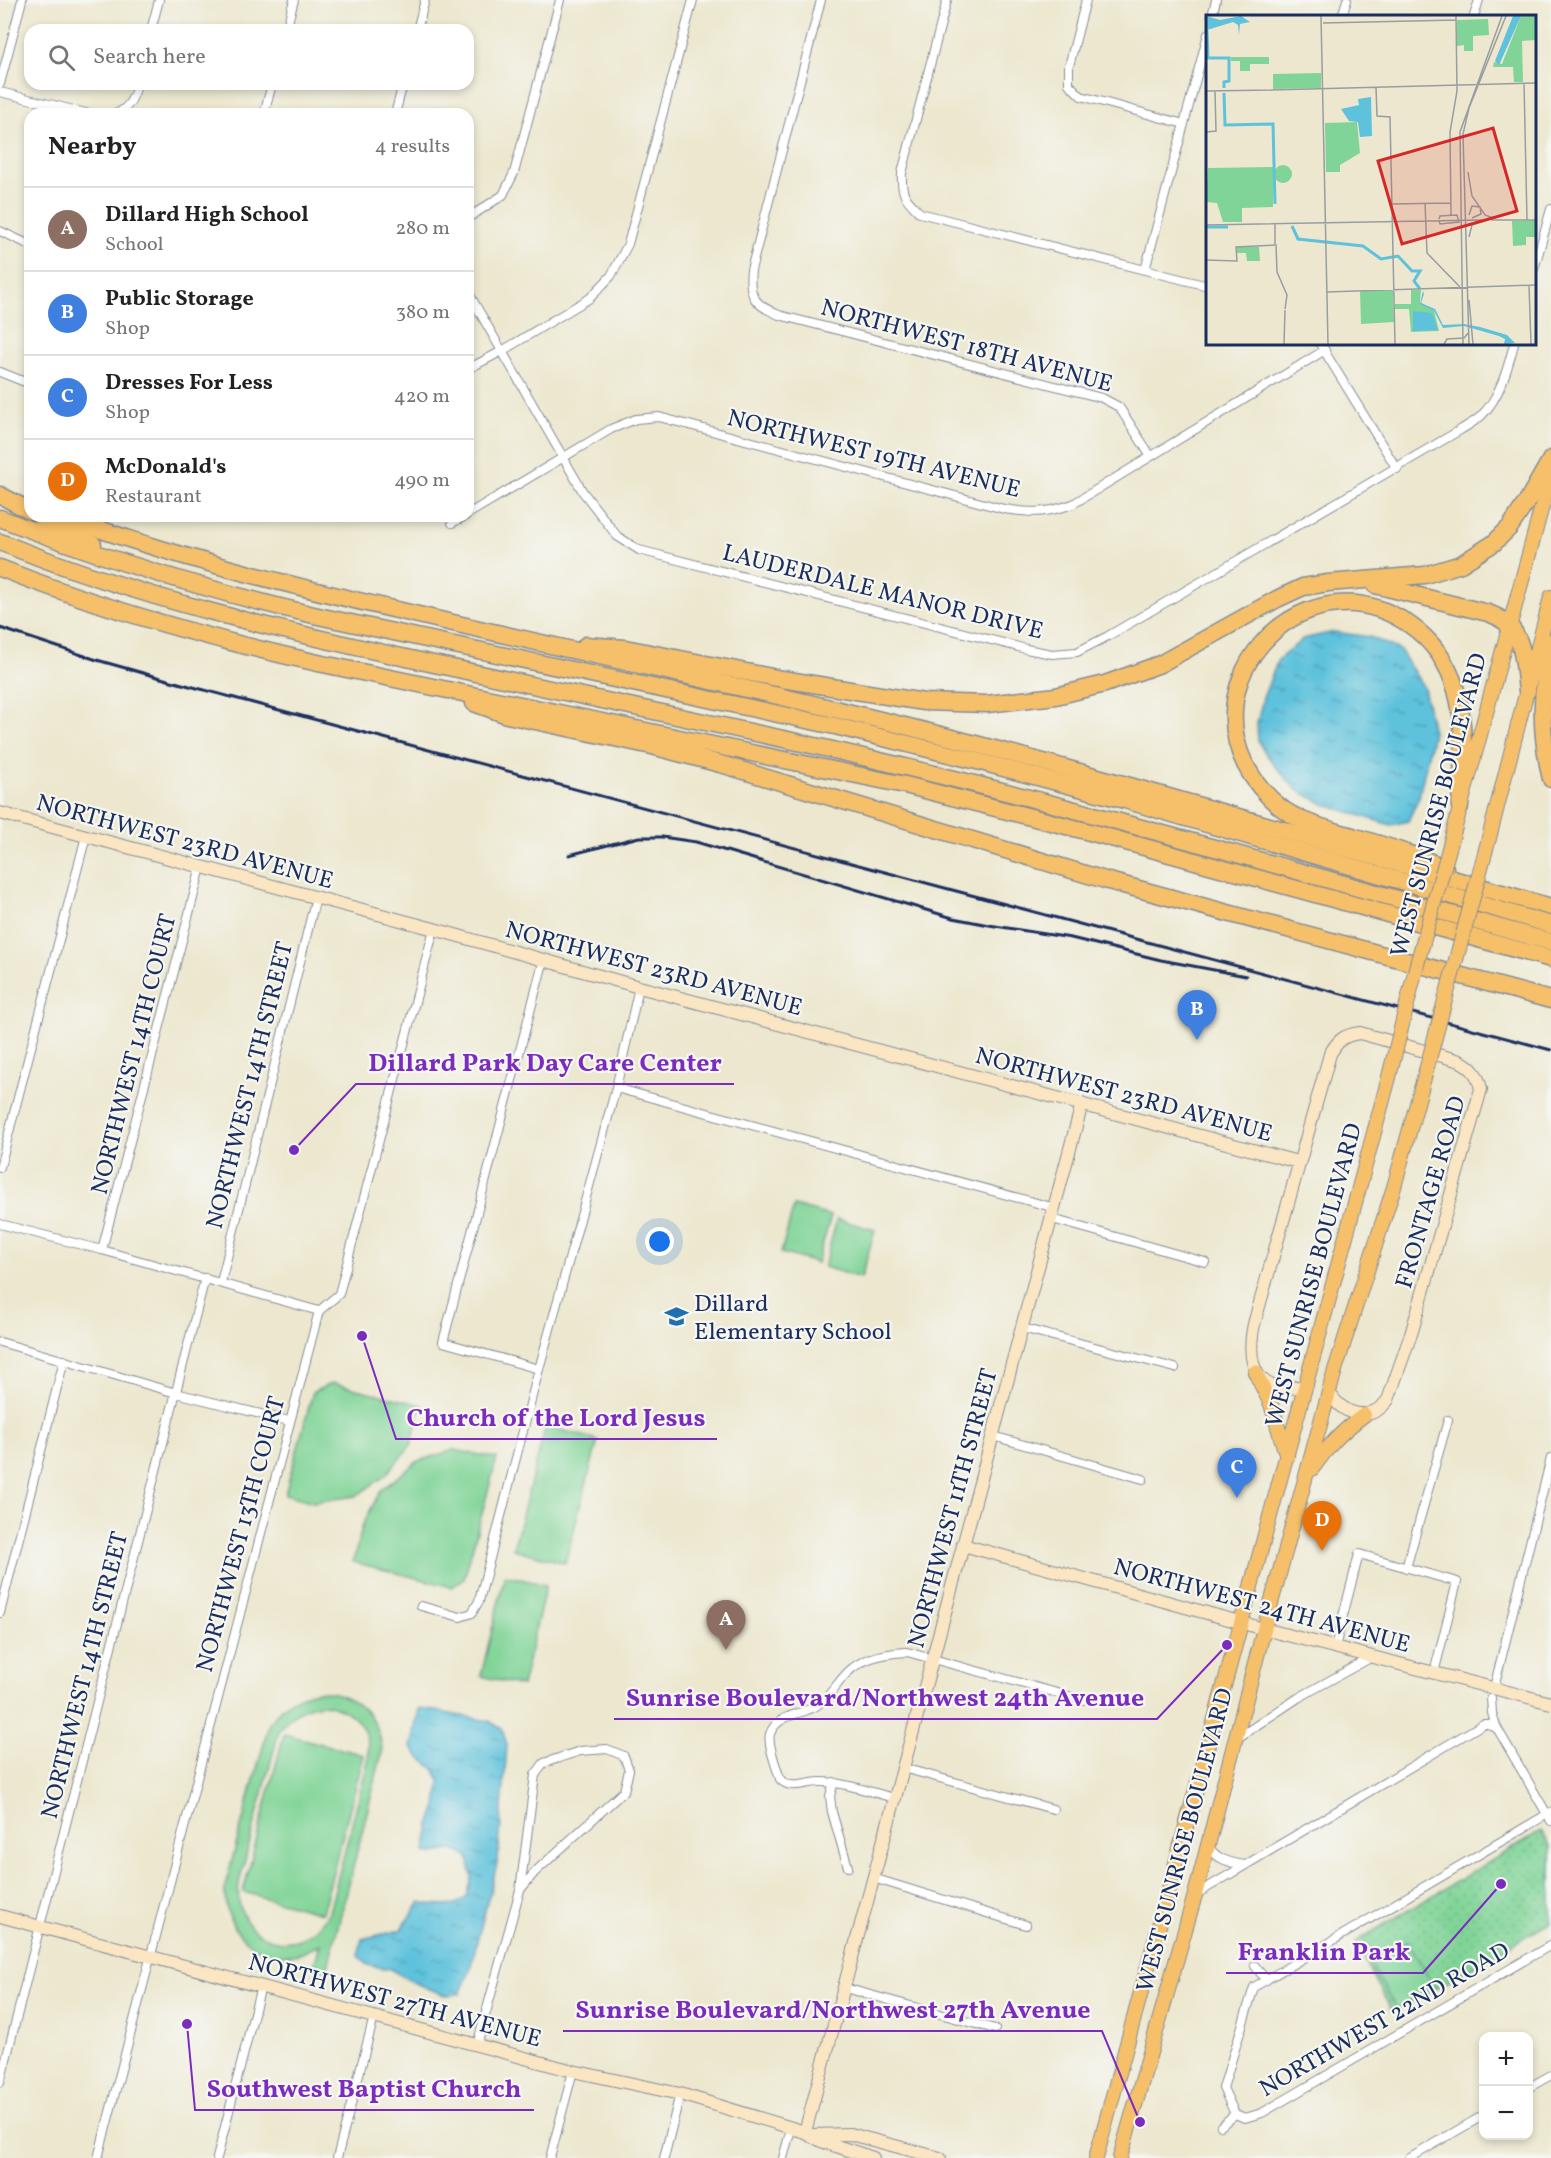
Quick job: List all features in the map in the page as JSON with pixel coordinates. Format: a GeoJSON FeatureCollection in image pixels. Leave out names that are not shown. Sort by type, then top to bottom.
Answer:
{"type":"FeatureCollection","features":[{"type":"Feature","properties":{"kind":"highway"},"geometry":{"type":"LineString","coordinates":[[518,638],[625,648],[782,680],[906,700],[970,705],[1006,703],[1070,693],[1123,678],[1177,655],[1291,592],[1316,584],[1425,575],[1449,569],[1494,543],[1510,527],[1551,459]]}},
{"type":"Feature","properties":{"kind":"highway"},"geometry":{"type":"LineString","coordinates":[[0,494],[24,502]]}},
{"type":"Feature","properties":{"kind":"highway"},"geometry":{"type":"LineString","coordinates":[[0,494],[24,508]]}},
{"type":"Feature","properties":{"kind":"highway"},"geometry":{"type":"LineString","coordinates":[[0,518],[139,568],[290,610],[812,721],[969,758],[1125,800],[1551,925]]}},
{"type":"Feature","properties":{"kind":"highway"},"geometry":{"type":"LineString","coordinates":[[51,522],[139,568]]}},
{"type":"Feature","properties":{"kind":"highway"},"geometry":{"type":"LineString","coordinates":[[80,522],[235,571],[981,744],[1156,792],[1551,907]]}},
{"type":"Feature","properties":{"kind":"highway"},"geometry":{"type":"LineString","coordinates":[[0,542],[111,582],[233,618],[807,744],[964,781],[1551,942]]}},
{"type":"Feature","properties":{"kind":"highway"},"geometry":{"type":"LineString","coordinates":[[0,568],[94,602],[228,642],[905,784],[1077,828],[1551,959]]}},
{"type":"Feature","properties":{"kind":"highway"},"geometry":{"type":"LineString","coordinates":[[1353,581],[1498,616],[1510,625],[1522,651],[1527,691]]}},
{"type":"Feature","properties":{"kind":"highway"},"geometry":{"type":"LineString","coordinates":[[1460,807],[1463,733],[1459,702],[1453,680],[1443,660],[1422,634],[1403,620],[1380,610],[1359,605],[1339,605],[1318,608],[1296,616],[1262,642],[1246,666],[1237,687],[1234,699],[1234,724],[1243,759],[1255,780],[1270,798],[1304,821],[1421,857],[1498,893]]}},
{"type":"Feature","properties":{"kind":"highway"},"geometry":{"type":"LineString","coordinates":[[1551,642],[1542,692],[1542,719],[1551,779]]}},
{"type":"Feature","properties":{"kind":"highway"},"geometry":{"type":"LineString","coordinates":[[423,684],[507,715],[652,746],[733,767],[1105,880],[1551,1000]]}},
{"type":"Feature","properties":{"kind":"main road","name":"WEST SUNRISE BOULEVARD"},"geometry":{"type":"LineString","coordinates":[[1096,2158],[1243,1623],[1388,1081],[1417,964],[1551,473]]}},
{"type":"Feature","properties":{"kind":"main road","name":"WEST SUNRISE BOULEVARD"},"geometry":{"type":"LineString","coordinates":[[1120,2158],[1195,1895],[1305,1478],[1329,1393],[1394,1187],[1454,974],[1551,597]]}},
{"type":"Feature","properties":{"kind":"main road"},"geometry":{"type":"LineString","coordinates":[[1255,1372],[1271,1404],[1287,1459]]}},
{"type":"Feature","properties":{"kind":"main road"},"geometry":{"type":"LineString","coordinates":[[1305,1478],[1332,1441],[1364,1415]]}},
{"type":"Feature","properties":{"kind":"street"},"geometry":{"type":"LineString","coordinates":[[0,84],[22,0]]}},
{"type":"Feature","properties":{"kind":"street"},"geometry":{"type":"LineString","coordinates":[[153,24],[159,0]]}},
{"type":"Feature","properties":{"kind":"street"},"geometry":{"type":"LineString","coordinates":[[288,24],[294,0]]}},
{"type":"Feature","properties":{"kind":"street"},"geometry":{"type":"LineString","coordinates":[[419,24],[425,0]]}},
{"type":"Feature","properties":{"kind":"street"},"geometry":{"type":"LineString","coordinates":[[474,214],[503,195],[514,173],[560,0]]}},
{"type":"Feature","properties":{"kind":"street"},"geometry":{"type":"LineString","coordinates":[[474,366],[590,298],[611,276],[628,244],[693,0]]}},
{"type":"Feature","properties":{"kind":"street","name":"NORTHWEST 18TH AVENUE"},"geometry":{"type":"LineString","coordinates":[[821,0],[751,270],[749,284],[754,298],[763,308],[779,315],[1102,398],[1119,407],[1150,455]]}},
{"type":"Feature","properties":{"kind":"street"},"geometry":{"type":"LineString","coordinates":[[947,0],[902,173],[901,191],[905,198],[920,213],[1206,285]]}},
{"type":"Feature","properties":{"kind":"street"},"geometry":{"type":"LineString","coordinates":[[1086,0],[1069,66],[1069,84],[1081,96],[1184,124]]}},
{"type":"Feature","properties":{"kind":"street"},"geometry":{"type":"LineString","coordinates":[[1212,15],[1216,0]]}},
{"type":"Feature","properties":{"kind":"street"},"geometry":{"type":"LineString","coordinates":[[1342,15],[1347,0]]}},
{"type":"Feature","properties":{"kind":"street"},"geometry":{"type":"LineString","coordinates":[[1474,15],[1479,0]]}},
{"type":"Feature","properties":{"kind":"street"},"geometry":{"type":"LineString","coordinates":[[1145,270],[1206,42]]}},
{"type":"Feature","properties":{"kind":"street"},"geometry":{"type":"LineString","coordinates":[[124,108],[133,99],[135,90]]}},
{"type":"Feature","properties":{"kind":"street"},"geometry":{"type":"LineString","coordinates":[[266,108],[270,90]]}},
{"type":"Feature","properties":{"kind":"street"},"geometry":{"type":"LineString","coordinates":[[397,108],[401,90]]}},
{"type":"Feature","properties":{"kind":"street"},"geometry":{"type":"LineString","coordinates":[[0,92],[65,108]]}},
{"type":"Feature","properties":{"kind":"street"},"geometry":{"type":"LineString","coordinates":[[1536,262],[1551,209]]}},
{"type":"Feature","properties":{"kind":"street"},"geometry":{"type":"LineString","coordinates":[[0,231],[24,242]]}},
{"type":"Feature","properties":{"kind":"street"},"geometry":{"type":"LineString","coordinates":[[474,302],[502,351]]}},
{"type":"Feature","properties":{"kind":"street","name":"LAUDERDALE MANOR DRIVE"},"geometry":{"type":"LineString","coordinates":[[502,351],[583,492],[617,536],[639,550],[1052,654],[1077,652],[1108,636],[1462,429],[1482,415],[1493,398],[1507,369],[1514,345]]}},
{"type":"Feature","properties":{"kind":"street"},"geometry":{"type":"LineString","coordinates":[[1322,347],[1397,468]]}},
{"type":"Feature","properties":{"kind":"street","name":"NORTHWEST 19TH AVENUE"},"geometry":{"type":"LineString","coordinates":[[474,510],[611,429],[636,419],[658,417],[1004,509],[1035,514],[1054,511],[1073,504],[1322,347]]}},
{"type":"Feature","properties":{"kind":"street"},"geometry":{"type":"LineString","coordinates":[[0,372],[24,382]]}},
{"type":"Feature","properties":{"kind":"street","name":"NORTHWEST 23RD AVENUE"},"geometry":{"type":"LineString","coordinates":[[0,813],[434,929],[639,987],[1298,1162]]}},
{"type":"Feature","properties":{"kind":"street"},"geometry":{"type":"LineString","coordinates":[[0,1167],[86,836]]}},
{"type":"Feature","properties":{"kind":"street","name":"NORTHWEST 14TH COURT"},"geometry":{"type":"LineString","coordinates":[[102,1250],[201,867]]}},
{"type":"Feature","properties":{"kind":"street","name":"NORTHWEST 14TH STREET"},"geometry":{"type":"LineString","coordinates":[[221,1282],[316,897]]}},
{"type":"Feature","properties":{"kind":"street"},"geometry":{"type":"LineString","coordinates":[[0,1224],[221,1282],[319,1311],[339,1294],[434,929]]}},
{"type":"Feature","properties":{"kind":"street"},"geometry":{"type":"LineString","coordinates":[[539,1369],[443,1342],[544,959]]}},
{"type":"Feature","properties":{"kind":"street"},"geometry":{"type":"LineString","coordinates":[[421,1606],[460,1617],[472,1613],[479,1601],[615,1088],[639,987]]}},
{"type":"Feature","properties":{"kind":"street","name":"FRONTAGE ROAD"},"geometry":{"type":"LineString","coordinates":[[1255,1372],[1251,1358],[1252,1336],[1298,1162],[1330,1054],[1338,1040],[1347,1035],[1360,1033],[1460,1061],[1471,1067],[1479,1078],[1481,1089],[1452,1197],[1395,1383],[1388,1400],[1381,1409],[1364,1415]]}},
{"type":"Feature","properties":{"kind":"street"},"geometry":{"type":"LineString","coordinates":[[615,1088],[1053,1214],[1205,1262]]}},
{"type":"Feature","properties":{"kind":"street","name":"NORTHWEST 11TH STREET"},"geometry":{"type":"LineString","coordinates":[[809,2133],[894,1798],[1082,1104]]}},
{"type":"Feature","properties":{"kind":"street","name":"NORTHWEST 14TH STREET"},"geometry":{"type":"LineString","coordinates":[[0,2083],[205,1278]]}},
{"type":"Feature","properties":{"kind":"street","name":"NORTHWEST 13TH COURT"},"geometry":{"type":"LineString","coordinates":[[98,2158],[319,1311]]}},
{"type":"Feature","properties":{"kind":"street"},"geometry":{"type":"LineString","coordinates":[[1022,1328],[1175,1368]]}},
{"type":"Feature","properties":{"kind":"street"},"geometry":{"type":"LineString","coordinates":[[0,1342],[176,1393],[289,1421]]}},
{"type":"Feature","properties":{"kind":"street"},"geometry":{"type":"LineString","coordinates":[[0,1613],[64,1360]]}},
{"type":"Feature","properties":{"kind":"street"},"geometry":{"type":"LineString","coordinates":[[1255,1372],[1266,1381],[1281,1388],[1291,1389],[1307,1385]]}},
{"type":"Feature","properties":{"kind":"street"},"geometry":{"type":"LineString","coordinates":[[1329,1393],[1336,1404],[1345,1410],[1364,1415]]}},
{"type":"Feature","properties":{"kind":"street"},"geometry":{"type":"LineString","coordinates":[[1406,1568],[1448,1420]]}},
{"type":"Feature","properties":{"kind":"street"},"geometry":{"type":"LineString","coordinates":[[993,1436],[1143,1479]]}},
{"type":"Feature","properties":{"kind":"street"},"geometry":{"type":"LineString","coordinates":[[1481,1725],[1492,1693],[1551,1458]]}},
{"type":"Feature","properties":{"kind":"street","name":"NORTHWEST 24TH AVENUE"},"geometry":{"type":"LineString","coordinates":[[963,1545],[1264,1629],[1434,1673],[1492,1693],[1551,1703]]}},
{"type":"Feature","properties":{"kind":"street"},"geometry":{"type":"LineString","coordinates":[[1335,1647],[1359,1554],[1457,1582],[1434,1673]]}},
{"type":"Feature","properties":{"kind":"street"},"geometry":{"type":"LineString","coordinates":[[894,1798],[834,1782],[809,1782],[795,1786],[783,1782],[780,1779],[770,1740],[774,1728],[784,1718],[821,1703],[848,1671],[868,1659],[886,1653],[907,1652],[1083,1700]]}},
{"type":"Feature","properties":{"kind":"street"},"geometry":{"type":"LineString","coordinates":[[1236,1739],[1298,1698],[1372,1657]]}},
{"type":"Feature","properties":{"kind":"street"},"geometry":{"type":"LineString","coordinates":[[1221,2126],[1235,2114],[1223,2088],[1254,1987],[1550,1816],[1494,1727],[1492,1693]]}},
{"type":"Feature","properties":{"kind":"street"},"geometry":{"type":"LineString","coordinates":[[1195,1895],[1481,1725],[1494,1727]]}},
{"type":"Feature","properties":{"kind":"street"},"geometry":{"type":"LineString","coordinates":[[477,2045],[520,1890],[535,1775],[544,1763],[580,1751],[608,1749],[624,1756],[629,1770],[624,1791],[535,1872],[520,1890]]}},
{"type":"Feature","properties":{"kind":"street"},"geometry":{"type":"LineString","coordinates":[[903,1768],[1053,1809]]}},
{"type":"Feature","properties":{"kind":"street"},"geometry":{"type":"LineString","coordinates":[[834,1782],[830,1796],[832,1812],[848,1867]]}},
{"type":"Feature","properties":{"kind":"street"},"geometry":{"type":"LineString","coordinates":[[1208,1845],[1212,1854],[1232,1863],[1245,1865]]}},
{"type":"Feature","properties":{"kind":"street"},"geometry":{"type":"LineString","coordinates":[[873,1878],[1026,1925]]}},
{"type":"Feature","properties":{"kind":"street","name":"NORTHWEST 27TH AVENUE"},"geometry":{"type":"LineString","coordinates":[[0,1916],[573,2071],[680,2094],[791,2129],[809,2133],[850,2134],[940,2158]]}},
{"type":"Feature","properties":{"kind":"street","name":"NORTHWEST 22ND ROAD"},"geometry":{"type":"LineString","coordinates":[[1235,2114],[1245,2118],[1262,2113],[1551,1945]]}},
{"type":"Feature","properties":{"kind":"street"},"geometry":{"type":"LineString","coordinates":[[1255,1966],[1266,1980]]}},
{"type":"Feature","properties":{"kind":"street"},"geometry":{"type":"LineString","coordinates":[[217,2158],[261,1986]]}},
{"type":"Feature","properties":{"kind":"street"},"geometry":{"type":"LineString","coordinates":[[845,1988],[995,2029]]}},
{"type":"Feature","properties":{"kind":"street"},"geometry":{"type":"LineString","coordinates":[[337,2158],[374,2017]]}},
{"type":"Feature","properties":{"kind":"street"},"geometry":{"type":"LineString","coordinates":[[550,2158],[573,2071]]}},
{"type":"Feature","properties":{"kind":"street"},"geometry":{"type":"LineString","coordinates":[[1532,2086],[1551,2075]]}},
{"type":"Feature","properties":{"kind":"street"},"geometry":{"type":"LineString","coordinates":[[664,2158],[680,2094]]}},
{"type":"Feature","properties":{"kind":"street"},"geometry":{"type":"LineString","coordinates":[[1410,2158],[1479,2118]]}},
{"type":"Feature","properties":{"kind":"street"},"geometry":{"type":"LineString","coordinates":[[783,2158],[791,2129]]}},
{"type":"Feature","properties":{"kind":"street","name":"NORTHWEST 27TH AVENUE"},"geometry":{"type":"LineString","coordinates":[[809,2133],[821,2141],[856,2155],[873,2158]]}},
{"type":"Feature","properties":{"kind":"green space"},"geometry":{"type":"Polygon","coordinates":[[[794,1206],[831,1216],[817,1263],[781,1253],[794,1206]]]}},
{"type":"Feature","properties":{"kind":"green space"},"geometry":{"type":"Polygon","coordinates":[[[837,1219],[875,1230],[861,1278],[824,1267],[837,1219]]]}},
{"type":"Feature","properties":{"kind":"green space"},"geometry":{"type":"Polygon","coordinates":[[[332,1383],[422,1405],[411,1445],[385,1476],[356,1496],[313,1502],[285,1494],[313,1392],[332,1383]]]}},
{"type":"Feature","properties":{"kind":"green space"},"geometry":{"type":"Polygon","coordinates":[[[546,1426],[598,1440],[565,1563],[513,1549],[546,1426]]]}},
{"type":"Feature","properties":{"kind":"green space"},"geometry":{"type":"Polygon","coordinates":[[[454,1450],[497,1458],[464,1579],[452,1587],[353,1562],[363,1524],[381,1490],[418,1461],[454,1450]]]}},
{"type":"Feature","properties":{"kind":"green space"},"geometry":{"type":"Polygon","coordinates":[[[505,1575],[546,1585],[522,1686],[481,1676],[505,1575]]]}},
{"type":"Feature","properties":{"kind":"green space"},"geometry":{"type":"Polygon","coordinates":[[[330,1692],[354,1701],[363,1708],[377,1728],[382,1753],[327,1970],[314,1966],[320,1944],[294,1955],[275,1955],[251,1945],[233,1925],[225,1900],[225,1886],[269,1724],[278,1711],[289,1702],[309,1693],[330,1692]],[[323,1704],[303,1709],[292,1716],[279,1731],[239,1883],[239,1903],[246,1920],[256,1932],[270,1940],[286,1942],[302,1938],[316,1928],[329,1912],[368,1761],[364,1730],[352,1716],[334,1706],[323,1704]]]}},
{"type":"Feature","properties":{"kind":"green space"},"geometry":{"type":"Polygon","coordinates":[[[284,1734],[364,1755],[322,1913],[243,1892],[284,1734]]]}},
{"type":"Feature","properties":{"kind":"green space"},"geometry":{"type":"Polygon","coordinates":[[[1541,1831],[1551,1847],[1551,1922],[1393,2013],[1355,1942],[1541,1831]]]}},
{"type":"Feature","properties":{"kind":"green space"},"geometry":{"type":"Polygon","coordinates":[[[1408,1941],[1434,1987],[1396,2009],[1370,1963],[1408,1941]]]}},
{"type":"Feature","properties":{"kind":"water"},"geometry":{"type":"Polygon","coordinates":[[[1334,632],[1370,637],[1400,650],[1424,688],[1433,732],[1419,797],[1408,821],[1391,825],[1326,805],[1297,790],[1274,765],[1258,742],[1257,723],[1263,698],[1278,660],[1303,639],[1334,632]]]}},
{"type":"Feature","properties":{"kind":"water"},"geometry":{"type":"Polygon","coordinates":[[[419,1708],[489,1721],[502,1729],[507,1745],[498,1860],[469,1973],[460,1994],[444,1995],[390,1969],[368,1965],[358,1956],[362,1939],[401,1930],[420,1902],[439,1906],[450,1905],[467,1897],[472,1877],[468,1857],[449,1850],[436,1853],[425,1852],[430,1825],[437,1806],[440,1781],[434,1769],[411,1747],[419,1708]]]}},
{"type":"Feature","properties":{"kind":"railway"},"geometry":{"type":"LineString","coordinates":[[0,628],[97,660],[182,684],[1551,1050]]}},
{"type":"Feature","properties":{"kind":"railway"},"geometry":{"type":"LineString","coordinates":[[569,855],[639,837],[662,837],[696,842],[953,918],[1071,938],[1161,960],[1246,976]]}},
{"type":"Feature","properties":{"kind":"place","name":"Public Storage"},"geometry":{"type":"Point","coordinates":[1197,1040]}},
{"type":"Feature","properties":{"kind":"place","name":"Dillard Park Day Care Center"},"geometry":{"type":"Point","coordinates":[294,1150]}},
{"type":"Feature","properties":{"kind":"place","name":"Dillard Elementary School"},"geometry":{"type":"Point","coordinates":[676,1317]}},
{"type":"Feature","properties":{"kind":"place","name":"Church of the Lord Jesus"},"geometry":{"type":"Point","coordinates":[362,1336]}},
{"type":"Feature","properties":{"kind":"place","name":"Dresses For Less"},"geometry":{"type":"Point","coordinates":[1237,1498]}},
{"type":"Feature","properties":{"kind":"place","name":"McDonald's"},"geometry":{"type":"Point","coordinates":[1322,1551]}},
{"type":"Feature","properties":{"kind":"place","name":"Sunrise Boulevard/Northwest 24th Avenue"},"geometry":{"type":"Point","coordinates":[1227,1645]}},
{"type":"Feature","properties":{"kind":"place","name":"Dillard High School"},"geometry":{"type":"Point","coordinates":[726,1650]}},
{"type":"Feature","properties":{"kind":"place","name":"Franklin Park"},"geometry":{"type":"Point","coordinates":[1501,1884]}},
{"type":"Feature","properties":{"kind":"place","name":"Southwest Baptist Church"},"geometry":{"type":"Point","coordinates":[187,2024]}},
{"type":"Feature","properties":{"kind":"place","name":"Sunrise Boulevard/Northwest 27th Avenue"},"geometry":{"type":"Point","coordinates":[1140,2122]}}]}
